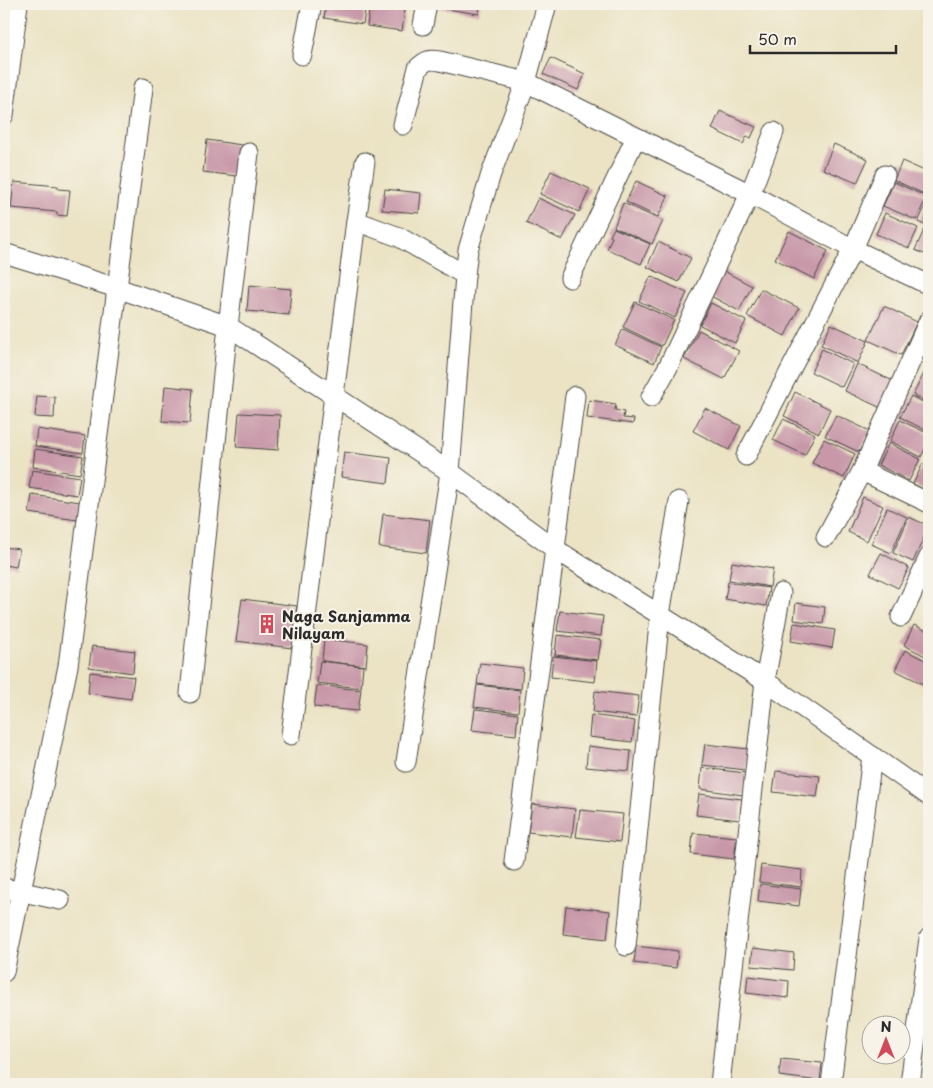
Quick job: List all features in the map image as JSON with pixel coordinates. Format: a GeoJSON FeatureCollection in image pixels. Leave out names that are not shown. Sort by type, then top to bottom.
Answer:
{"type":"FeatureCollection","features":[{"type":"Feature","properties":{"kind":"street"},"geometry":{"type":"LineString","coordinates":[[4,115],[18,4]]}},
{"type":"Feature","properties":{"kind":"street"},"geometry":{"type":"LineString","coordinates":[[302,55],[312,4]]}},
{"type":"Feature","properties":{"kind":"street"},"geometry":{"type":"LineString","coordinates":[[423,24],[427,4]]}},
{"type":"Feature","properties":{"kind":"street"},"geometry":{"type":"LineString","coordinates":[[406,762],[450,472],[468,250],[490,174],[526,82],[547,4]]}},
{"type":"Feature","properties":{"kind":"street"},"geometry":{"type":"LineString","coordinates":[[403,125],[418,68],[425,61],[440,61],[526,82],[929,285]]}},
{"type":"Feature","properties":{"kind":"street"},"geometry":{"type":"LineString","coordinates":[[4,972],[12,890],[68,666],[144,88]]}},
{"type":"Feature","properties":{"kind":"street"},"geometry":{"type":"LineString","coordinates":[[651,398],[668,367],[750,194],[774,132]]}},
{"type":"Feature","properties":{"kind":"street"},"geometry":{"type":"LineString","coordinates":[[570,278],[636,136]]}},
{"type":"Feature","properties":{"kind":"street"},"geometry":{"type":"LineString","coordinates":[[190,693],[228,326],[249,153]]}},
{"type":"Feature","properties":{"kind":"street"},"geometry":{"type":"LineString","coordinates":[[291,735],[365,162]]}},
{"type":"Feature","properties":{"kind":"street"},"geometry":{"type":"LineString","coordinates":[[746,456],[853,248],[885,175]]}},
{"type":"Feature","properties":{"kind":"street"},"geometry":{"type":"LineString","coordinates":[[356,221],[399,237],[465,275]]}},
{"type":"Feature","properties":{"kind":"street"},"geometry":{"type":"LineString","coordinates":[[4,253],[117,288],[228,326],[450,472],[555,549],[765,681],[929,796]]}},
{"type":"Feature","properties":{"kind":"street"},"geometry":{"type":"LineString","coordinates":[[826,537],[862,471],[929,320]]}},
{"type":"Feature","properties":{"kind":"street"},"geometry":{"type":"LineString","coordinates":[[514,861],[574,396]]}},
{"type":"Feature","properties":{"kind":"street"},"geometry":{"type":"LineString","coordinates":[[862,471],[929,503]]}},
{"type":"Feature","properties":{"kind":"street"},"geometry":{"type":"LineString","coordinates":[[626,946],[660,615],[679,501]]}},
{"type":"Feature","properties":{"kind":"street"},"geometry":{"type":"LineString","coordinates":[[901,617],[929,557]]}},
{"type":"Feature","properties":{"kind":"street"},"geometry":{"type":"LineString","coordinates":[[720,1084],[765,681],[781,593]]}},
{"type":"Feature","properties":{"kind":"street"},"geometry":{"type":"LineString","coordinates":[[831,1084],[872,756]]}},
{"type":"Feature","properties":{"kind":"street"},"geometry":{"type":"LineString","coordinates":[[12,890],[60,900]]}},
{"type":"Feature","properties":{"kind":"street"},"geometry":{"type":"LineString","coordinates":[[910,1084],[929,938]]}},
{"type":"Feature","properties":{"kind":"building"},"geometry":{"type":"Polygon","coordinates":[[[326,4],[366,4],[363,24],[324,18],[326,4]]]}},
{"type":"Feature","properties":{"kind":"building"},"geometry":{"type":"Polygon","coordinates":[[[441,4],[480,4],[479,14],[440,8],[441,4]]]}},
{"type":"Feature","properties":{"kind":"building"},"geometry":{"type":"Polygon","coordinates":[[[370,5],[405,10],[402,31],[367,26],[370,5]]]}},
{"type":"Feature","properties":{"kind":"building"},"geometry":{"type":"Polygon","coordinates":[[[551,58],[585,74],[578,90],[543,74],[551,58]]]}},
{"type":"Feature","properties":{"kind":"building"},"geometry":{"type":"Polygon","coordinates":[[[720,111],[756,127],[751,138],[747,136],[743,144],[712,129],[720,111]]]}},
{"type":"Feature","properties":{"kind":"building"},"geometry":{"type":"Polygon","coordinates":[[[207,140],[249,146],[245,177],[203,172],[207,140]]]}},
{"type":"Feature","properties":{"kind":"building"},"geometry":{"type":"Polygon","coordinates":[[[834,144],[868,159],[857,183],[823,169],[834,144]]]}},
{"type":"Feature","properties":{"kind":"building"},"geometry":{"type":"Polygon","coordinates":[[[902,161],[929,173],[929,188],[926,195],[894,180],[902,161]]]}},
{"type":"Feature","properties":{"kind":"building"},"geometry":{"type":"Polygon","coordinates":[[[551,171],[590,189],[579,212],[540,194],[551,171]]]}},
{"type":"Feature","properties":{"kind":"building"},"geometry":{"type":"Polygon","coordinates":[[[636,181],[668,196],[658,217],[626,202],[636,181]]]}},
{"type":"Feature","properties":{"kind":"building"},"geometry":{"type":"Polygon","coordinates":[[[14,182],[58,186],[58,189],[70,190],[67,216],[57,215],[57,212],[11,208],[14,182]]]}},
{"type":"Feature","properties":{"kind":"building"},"geometry":{"type":"Polygon","coordinates":[[[894,182],[927,197],[916,220],[883,206],[894,182]]]}},
{"type":"Feature","properties":{"kind":"building"},"geometry":{"type":"Polygon","coordinates":[[[385,189],[421,193],[419,213],[382,210],[385,189]]]}},
{"type":"Feature","properties":{"kind":"building"},"geometry":{"type":"Polygon","coordinates":[[[538,198],[575,215],[562,240],[526,223],[538,198]]]}},
{"type":"Feature","properties":{"kind":"building"},"geometry":{"type":"Polygon","coordinates":[[[929,198],[929,227],[918,222],[929,198]]]}},
{"type":"Feature","properties":{"kind":"building"},"geometry":{"type":"Polygon","coordinates":[[[623,203],[663,221],[652,244],[614,227],[623,203]]]}},
{"type":"Feature","properties":{"kind":"building"},"geometry":{"type":"Polygon","coordinates":[[[885,213],[918,228],[909,248],[876,234],[885,213]]]}},
{"type":"Feature","properties":{"kind":"building"},"geometry":{"type":"Polygon","coordinates":[[[614,228],[650,244],[641,264],[607,249],[614,228]]]}},
{"type":"Feature","properties":{"kind":"building"},"geometry":{"type":"Polygon","coordinates":[[[924,230],[929,233],[929,256],[915,250],[924,230]]]}},
{"type":"Feature","properties":{"kind":"building"},"geometry":{"type":"Polygon","coordinates":[[[789,231],[828,251],[814,279],[775,259],[789,231]]]}},
{"type":"Feature","properties":{"kind":"building"},"geometry":{"type":"Polygon","coordinates":[[[658,242],[691,258],[679,282],[647,267],[658,242]]]}},
{"type":"Feature","properties":{"kind":"building"},"geometry":{"type":"Polygon","coordinates":[[[722,270],[752,286],[739,311],[709,295],[722,270]]]}},
{"type":"Feature","properties":{"kind":"building"},"geometry":{"type":"Polygon","coordinates":[[[651,276],[687,293],[675,318],[639,301],[651,276]]]}},
{"type":"Feature","properties":{"kind":"building"},"geometry":{"type":"Polygon","coordinates":[[[249,285],[291,289],[289,315],[247,311],[249,285]]]}},
{"type":"Feature","properties":{"kind":"building"},"geometry":{"type":"Polygon","coordinates":[[[761,289],[799,308],[785,336],[747,316],[761,289]]]}},
{"type":"Feature","properties":{"kind":"building"},"geometry":{"type":"Polygon","coordinates":[[[635,302],[674,320],[662,346],[623,327],[635,302]]]}},
{"type":"Feature","properties":{"kind":"building"},"geometry":{"type":"Polygon","coordinates":[[[711,303],[746,321],[735,343],[700,325],[711,303]]]}},
{"type":"Feature","properties":{"kind":"building"},"geometry":{"type":"Polygon","coordinates":[[[884,306],[917,322],[901,355],[868,340],[884,306]]]}},
{"type":"Feature","properties":{"kind":"building"},"geometry":{"type":"Polygon","coordinates":[[[831,324],[868,341],[858,363],[821,345],[831,324]]]}},
{"type":"Feature","properties":{"kind":"building"},"geometry":{"type":"Polygon","coordinates":[[[623,329],[661,347],[654,363],[615,345],[623,329]]]}},
{"type":"Feature","properties":{"kind":"building"},"geometry":{"type":"Polygon","coordinates":[[[699,330],[739,351],[724,379],[684,359],[699,330]]]}},
{"type":"Feature","properties":{"kind":"building"},"geometry":{"type":"Polygon","coordinates":[[[822,349],[853,364],[842,387],[811,372],[822,349]]]}},
{"type":"Feature","properties":{"kind":"building"},"geometry":{"type":"Polygon","coordinates":[[[857,364],[893,381],[881,408],[845,391],[857,364]]]}},
{"type":"Feature","properties":{"kind":"building"},"geometry":{"type":"Polygon","coordinates":[[[924,373],[929,376],[929,403],[913,395],[924,373]]]}},
{"type":"Feature","properties":{"kind":"building"},"geometry":{"type":"Polygon","coordinates":[[[165,386],[193,389],[190,423],[162,421],[165,386]]]}},
{"type":"Feature","properties":{"kind":"building"},"geometry":{"type":"Polygon","coordinates":[[[795,392],[830,409],[819,433],[784,416],[795,392]]]}},
{"type":"Feature","properties":{"kind":"building"},"geometry":{"type":"Polygon","coordinates":[[[37,396],[55,397],[54,418],[35,417],[37,396]]]}},
{"type":"Feature","properties":{"kind":"building"},"geometry":{"type":"Polygon","coordinates":[[[911,396],[929,405],[929,432],[900,417],[911,396]]]}},
{"type":"Feature","properties":{"kind":"building"},"geometry":{"type":"Polygon","coordinates":[[[589,400],[616,404],[615,410],[624,412],[623,418],[634,419],[633,424],[587,418],[589,400]]]}},
{"type":"Feature","properties":{"kind":"building"},"geometry":{"type":"Polygon","coordinates":[[[705,408],[741,426],[729,450],[693,431],[705,408]]]}},
{"type":"Feature","properties":{"kind":"building"},"geometry":{"type":"Polygon","coordinates":[[[239,413],[280,415],[278,450],[236,447],[239,413]]]}},
{"type":"Feature","properties":{"kind":"building"},"geometry":{"type":"Polygon","coordinates":[[[836,415],[870,431],[859,452],[825,436],[836,415]]]}},
{"type":"Feature","properties":{"kind":"building"},"geometry":{"type":"Polygon","coordinates":[[[783,419],[815,434],[805,455],[773,440],[783,419]]]}},
{"type":"Feature","properties":{"kind":"building"},"geometry":{"type":"Polygon","coordinates":[[[900,420],[929,434],[929,441],[921,457],[890,441],[900,420]]]}},
{"type":"Feature","properties":{"kind":"building"},"geometry":{"type":"Polygon","coordinates":[[[37,429],[85,436],[83,453],[35,446],[37,429]]]}},
{"type":"Feature","properties":{"kind":"building"},"geometry":{"type":"Polygon","coordinates":[[[824,439],[855,454],[844,478],[812,463],[824,439]]]}},
{"type":"Feature","properties":{"kind":"building"},"geometry":{"type":"Polygon","coordinates":[[[889,443],[920,459],[909,481],[878,465],[889,443]]]}},
{"type":"Feature","properties":{"kind":"building"},"geometry":{"type":"Polygon","coordinates":[[[35,449],[83,456],[80,474],[33,467],[35,449]]]}},
{"type":"Feature","properties":{"kind":"building"},"geometry":{"type":"Polygon","coordinates":[[[344,452],[391,458],[388,483],[341,477],[344,452]]]}},
{"type":"Feature","properties":{"kind":"building"},"geometry":{"type":"Polygon","coordinates":[[[923,463],[929,465],[929,492],[913,484],[923,463]]]}},
{"type":"Feature","properties":{"kind":"building"},"geometry":{"type":"Polygon","coordinates":[[[32,470],[80,477],[77,495],[29,488],[32,470]]]}},
{"type":"Feature","properties":{"kind":"building"},"geometry":{"type":"Polygon","coordinates":[[[32,495],[80,502],[77,520],[29,513],[32,495]]]}},
{"type":"Feature","properties":{"kind":"building"},"geometry":{"type":"Polygon","coordinates":[[[863,497],[883,506],[867,541],[848,532],[863,497]]]}},
{"type":"Feature","properties":{"kind":"building"},"geometry":{"type":"Polygon","coordinates":[[[887,508],[907,517],[891,553],[871,544],[887,508]]]}},
{"type":"Feature","properties":{"kind":"building"},"geometry":{"type":"Polygon","coordinates":[[[383,514],[430,520],[426,553],[379,547],[383,514]]]}},
{"type":"Feature","properties":{"kind":"building"},"geometry":{"type":"Polygon","coordinates":[[[909,517],[929,526],[913,562],[893,553],[909,517]]]}},
{"type":"Feature","properties":{"kind":"building"},"geometry":{"type":"Polygon","coordinates":[[[4,547],[19,549],[16,567],[4,565],[4,547]]]}},
{"type":"Feature","properties":{"kind":"building"},"geometry":{"type":"Polygon","coordinates":[[[881,553],[909,568],[898,588],[870,574],[881,553]]]}},
{"type":"Feature","properties":{"kind":"building"},"geometry":{"type":"Polygon","coordinates":[[[732,562],[773,569],[770,587],[729,580],[732,562]]]}},
{"type":"Feature","properties":{"kind":"building"},"geometry":{"type":"Polygon","coordinates":[[[728,582],[769,588],[766,606],[725,599],[728,582]]]}},
{"type":"Feature","properties":{"kind":"building","name":"Naga Sanjamma Nilayam"},"geometry":{"type":"Polygon","coordinates":[[[242,599],[297,606],[292,648],[236,641],[242,599]]]}},
{"type":"Feature","properties":{"kind":"building"},"geometry":{"type":"Polygon","coordinates":[[[796,603],[825,607],[823,624],[794,620],[796,603]]]}},
{"type":"Feature","properties":{"kind":"building"},"geometry":{"type":"Polygon","coordinates":[[[560,611],[603,616],[601,636],[557,631],[560,611]]]}},
{"type":"Feature","properties":{"kind":"building"},"geometry":{"type":"Polygon","coordinates":[[[794,623],[835,630],[832,648],[791,641],[794,623]]]}},
{"type":"Feature","properties":{"kind":"building"},"geometry":{"type":"Polygon","coordinates":[[[914,625],[929,632],[929,658],[904,645],[914,625]]]}},
{"type":"Feature","properties":{"kind":"building"},"geometry":{"type":"Polygon","coordinates":[[[557,635],[601,640],[598,660],[555,655],[557,635]]]}},
{"type":"Feature","properties":{"kind":"building"},"geometry":{"type":"Polygon","coordinates":[[[324,639],[368,644],[366,666],[322,661],[324,639]]]}},
{"type":"Feature","properties":{"kind":"building"},"geometry":{"type":"Polygon","coordinates":[[[92,646],[135,651],[133,673],[89,667],[92,646]]]}},
{"type":"Feature","properties":{"kind":"building"},"geometry":{"type":"Polygon","coordinates":[[[905,650],[929,662],[929,671],[923,684],[895,670],[905,650]]]}},
{"type":"Feature","properties":{"kind":"building"},"geometry":{"type":"Polygon","coordinates":[[[553,656],[597,661],[595,682],[551,677],[553,656]]]}},
{"type":"Feature","properties":{"kind":"building"},"geometry":{"type":"Polygon","coordinates":[[[320,661],[363,666],[361,688],[317,683],[320,661]]]}},
{"type":"Feature","properties":{"kind":"building"},"geometry":{"type":"Polygon","coordinates":[[[480,663],[523,668],[521,689],[477,684],[480,663]]]}},
{"type":"Feature","properties":{"kind":"building"},"geometry":{"type":"Polygon","coordinates":[[[90,672],[134,677],[131,699],[88,693],[90,672]]]}},
{"type":"Feature","properties":{"kind":"building"},"geometry":{"type":"Polygon","coordinates":[[[317,685],[361,690],[358,711],[314,707],[317,685]]]}},
{"type":"Feature","properties":{"kind":"building"},"geometry":{"type":"Polygon","coordinates":[[[477,685],[520,690],[518,712],[474,707],[477,685]]]}},
{"type":"Feature","properties":{"kind":"building"},"geometry":{"type":"Polygon","coordinates":[[[595,691],[639,696],[636,717],[593,712],[595,691]]]}},
{"type":"Feature","properties":{"kind":"building"},"geometry":{"type":"Polygon","coordinates":[[[475,709],[518,714],[516,735],[472,730],[475,709]]]}},
{"type":"Feature","properties":{"kind":"building"},"geometry":{"type":"Polygon","coordinates":[[[591,715],[635,721],[632,742],[589,737],[591,715]]]}},
{"type":"Feature","properties":{"kind":"building"},"geometry":{"type":"Polygon","coordinates":[[[705,744],[748,749],[746,770],[702,765],[705,744]]]}},
{"type":"Feature","properties":{"kind":"building"},"geometry":{"type":"Polygon","coordinates":[[[588,746],[631,751],[629,771],[586,767],[588,746]]]}},
{"type":"Feature","properties":{"kind":"building"},"geometry":{"type":"Polygon","coordinates":[[[702,768],[746,773],[743,795],[700,789],[702,768]]]}},
{"type":"Feature","properties":{"kind":"building"},"geometry":{"type":"Polygon","coordinates":[[[776,771],[820,776],[817,797],[773,792],[776,771]]]}},
{"type":"Feature","properties":{"kind":"building"},"geometry":{"type":"Polygon","coordinates":[[[699,794],[742,799],[740,820],[696,815],[699,794]]]}},
{"type":"Feature","properties":{"kind":"building"},"geometry":{"type":"Polygon","coordinates":[[[532,804],[575,809],[572,837],[528,832],[532,804]]]}},
{"type":"Feature","properties":{"kind":"building"},"geometry":{"type":"Polygon","coordinates":[[[580,810],[623,814],[620,842],[576,837],[580,810]]]}},
{"type":"Feature","properties":{"kind":"building"},"geometry":{"type":"Polygon","coordinates":[[[693,833],[737,837],[734,859],[691,854],[693,833]]]}},
{"type":"Feature","properties":{"kind":"building"},"geometry":{"type":"Polygon","coordinates":[[[761,865],[802,870],[801,887],[759,882],[761,865]]]}},
{"type":"Feature","properties":{"kind":"building"},"geometry":{"type":"Polygon","coordinates":[[[760,884],[801,889],[799,906],[758,901],[760,884]]]}},
{"type":"Feature","properties":{"kind":"building"},"geometry":{"type":"Polygon","coordinates":[[[566,906],[610,911],[607,939],[563,934],[566,906]]]}},
{"type":"Feature","properties":{"kind":"building"},"geometry":{"type":"Polygon","coordinates":[[[636,946],[678,951],[676,968],[634,963],[636,946]]]}},
{"type":"Feature","properties":{"kind":"building"},"geometry":{"type":"Polygon","coordinates":[[[753,948],[794,953],[793,970],[751,966],[753,948]]]}},
{"type":"Feature","properties":{"kind":"building"},"geometry":{"type":"Polygon","coordinates":[[[748,976],[789,981],[788,998],[746,993],[748,976]]]}},
{"type":"Feature","properties":{"kind":"building"},"geometry":{"type":"Polygon","coordinates":[[[781,1059],[822,1063],[820,1081],[779,1076],[781,1059]]]}},
{"type":"Feature","properties":{"kind":"place","name":"Naga Sanjamma Nilayam"},"geometry":{"type":"Point","coordinates":[267,624]}}]}
